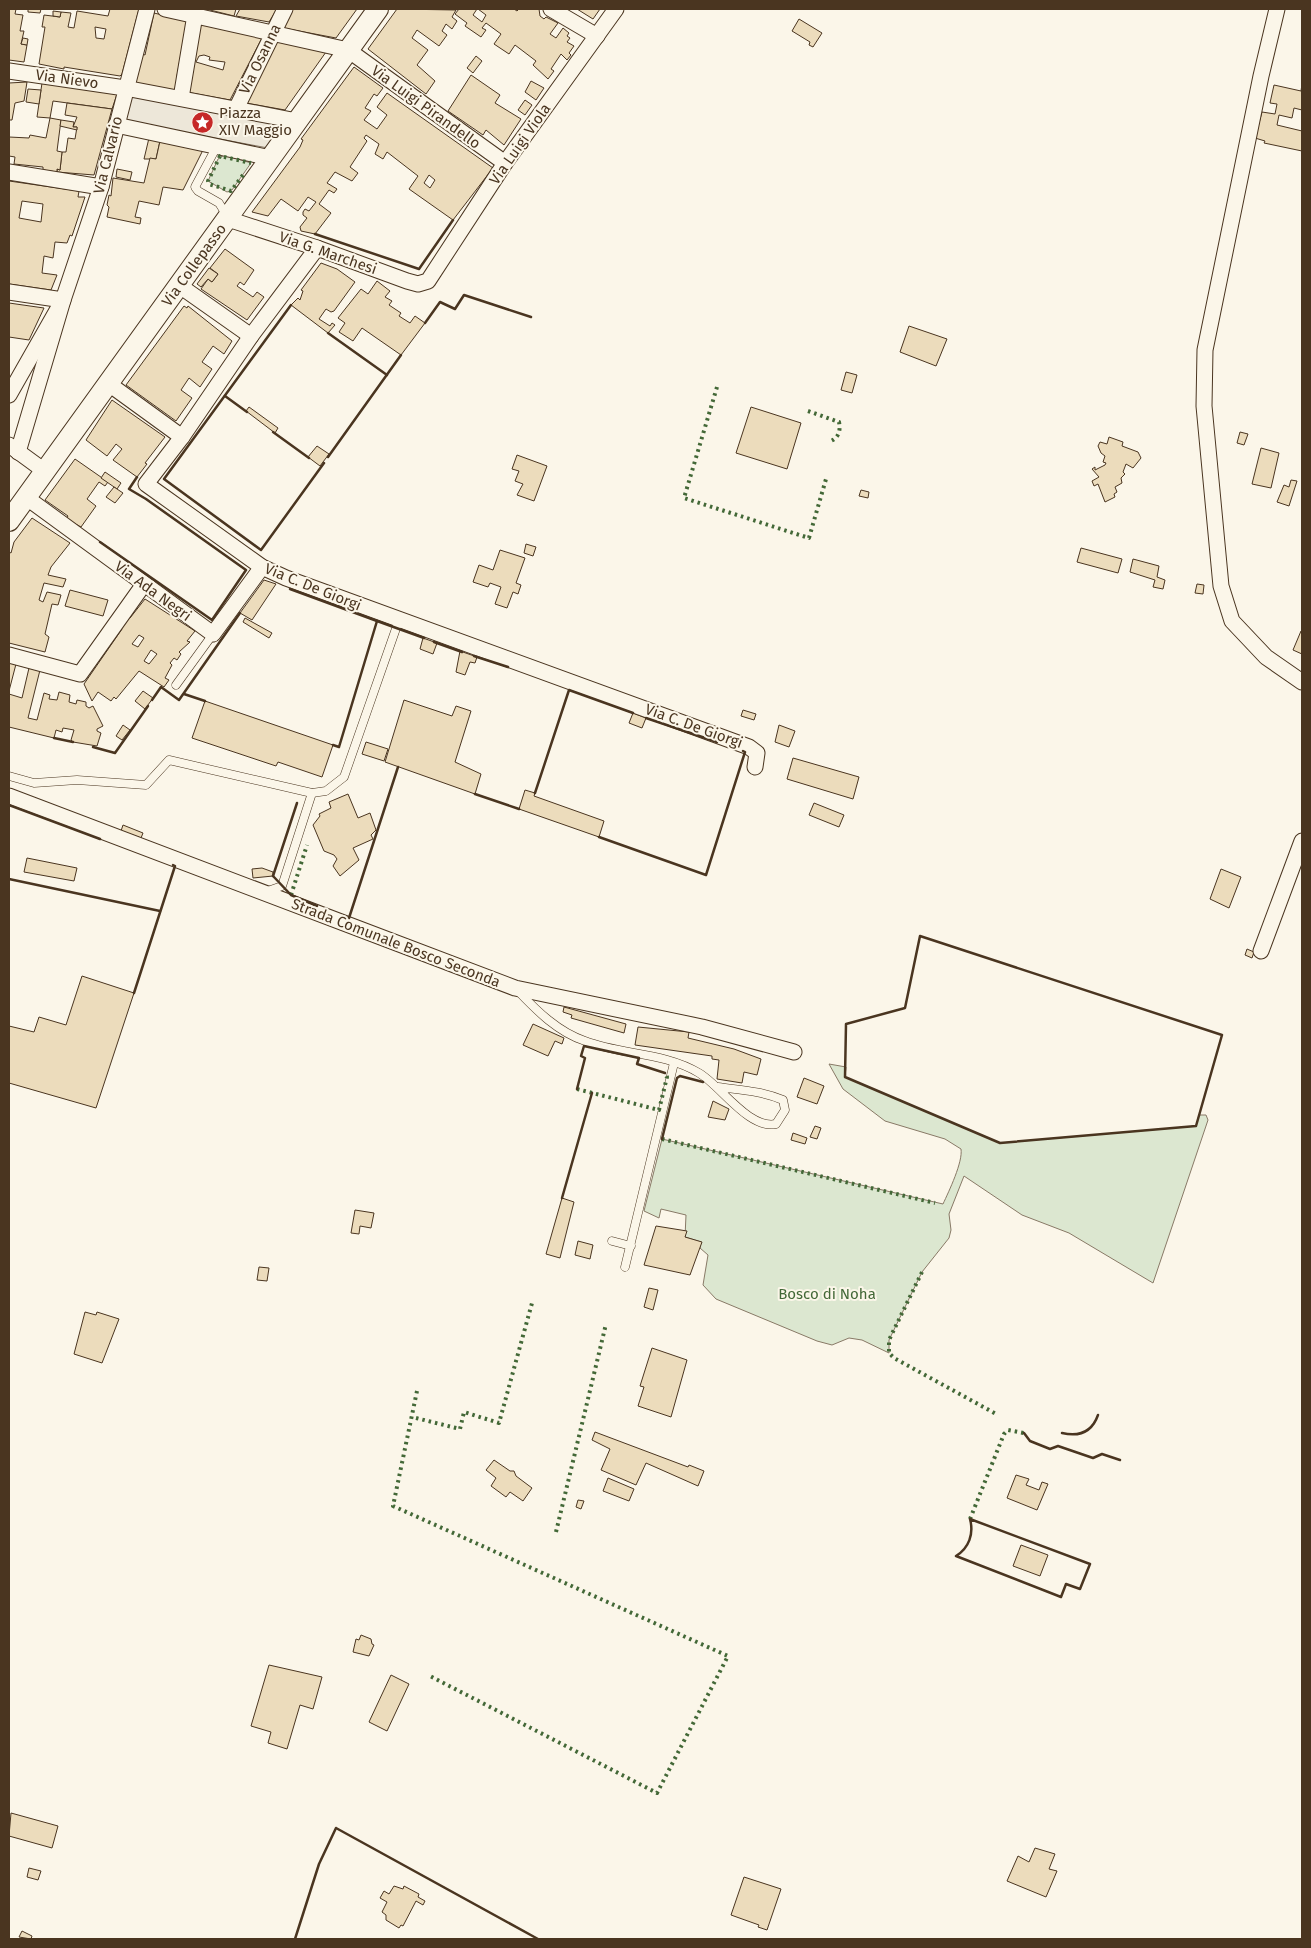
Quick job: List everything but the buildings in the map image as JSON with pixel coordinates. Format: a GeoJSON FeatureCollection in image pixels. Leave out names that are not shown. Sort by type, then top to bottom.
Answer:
{"type":"FeatureCollection","features":[{"type":"Feature","properties":{"kind":"street","name":"Via Calvario"},"geometry":{"type":"LineString","coordinates":[[46,472],[13,449],[101,187],[125,88],[147,9]]}},
{"type":"Feature","properties":{"kind":"street"},"geometry":{"type":"LineString","coordinates":[[165,9],[195,11],[348,50]]}},
{"type":"Feature","properties":{"kind":"street","name":"Via Osanna"},"geometry":{"type":"LineString","coordinates":[[236,109],[284,9]]}},
{"type":"Feature","properties":{"kind":"street","name":"Via Collepasso"},"geometry":{"type":"LineString","coordinates":[[9,521],[378,9]]}},
{"type":"Feature","properties":{"kind":"street"},"geometry":{"type":"LineString","coordinates":[[551,9],[596,36]]}},
{"type":"Feature","properties":{"kind":"street","name":"Via Luigi Viola"},"geometry":{"type":"LineString","coordinates":[[428,281],[505,163],[616,9]]}},
{"type":"Feature","properties":{"kind":"street"},"geometry":{"type":"LineString","coordinates":[[1277,9],[1261,76],[1205,350],[1204,406],[1221,586],[1232,621],[1266,657],[1302,682]]}},
{"type":"Feature","properties":{"kind":"street"},"geometry":{"type":"LineString","coordinates":[[181,98],[195,11]]}},
{"type":"Feature","properties":{"kind":"street","name":"Via Luigi Pirandello"},"geometry":{"type":"LineString","coordinates":[[348,50],[505,163]]}},
{"type":"Feature","properties":{"kind":"street","name":"Via Nievo"},"geometry":{"type":"LineString","coordinates":[[9,71],[125,88],[298,121]]}},
{"type":"Feature","properties":{"kind":"street"},"geometry":{"type":"LineString","coordinates":[[116,125],[271,158]]}},
{"type":"Feature","properties":{"kind":"street"},"geometry":{"type":"LineString","coordinates":[[9,172],[101,187]]}},
{"type":"Feature","properties":{"kind":"street","name":"Via G. Marchesi"},"geometry":{"type":"LineString","coordinates":[[228,219],[317,248],[408,281],[418,284],[428,281]]}},
{"type":"Feature","properties":{"kind":"street","name":"Via C. De Giorgi"},"geometry":{"type":"LineString","coordinates":[[317,248],[251,336],[182,437],[146,484],[262,567],[399,620],[749,747],[757,753],[755,767]]}},
{"type":"Feature","properties":{"kind":"street"},"geometry":{"type":"LineString","coordinates":[[180,286],[251,336]]}},
{"type":"Feature","properties":{"kind":"street"},"geometry":{"type":"LineString","coordinates":[[9,292],[63,300]]}},
{"type":"Feature","properties":{"kind":"street","name":"Via Calvario"},"geometry":{"type":"LineString","coordinates":[[9,395],[63,300]]}},
{"type":"Feature","properties":{"kind":"street"},"geometry":{"type":"LineString","coordinates":[[109,384],[182,437]]}},
{"type":"Feature","properties":{"kind":"street","name":"Via Ada Negri"},"geometry":{"type":"LineString","coordinates":[[27,498],[212,634]]}},
{"type":"Feature","properties":{"kind":"street"},"geometry":{"type":"LineString","coordinates":[[212,634],[262,567]]}},
{"type":"Feature","properties":{"kind":"street"},"geometry":{"type":"LineString","coordinates":[[9,654],[80,674],[144,584]]}},
{"type":"Feature","properties":{"kind":"street","name":"Strada Comunale Bosco Seconda"},"geometry":{"type":"LineString","coordinates":[[9,796],[515,988],[702,1027],[794,1052]]}},
{"type":"Feature","properties":{"kind":"street"},"geometry":{"type":"LineString","coordinates":[[1261,951],[1302,841]]}},
{"type":"Feature","properties":{"kind":"lane"},"geometry":{"type":"LineString","coordinates":[[216,146],[196,187],[198,191],[219,203],[228,219]]}},
{"type":"Feature","properties":{"kind":"lane"},"geometry":{"type":"LineString","coordinates":[[9,776],[34,783],[77,780],[146,785],[169,760],[312,793],[326,791],[344,777],[399,620]]}},
{"type":"Feature","properties":{"kind":"lane"},"geometry":{"type":"LineString","coordinates":[[176,685],[212,634]]}},
{"type":"Feature","properties":{"kind":"lane"},"geometry":{"type":"LineString","coordinates":[[263,893],[282,886],[312,793]]}},
{"type":"Feature","properties":{"kind":"lane"},"geometry":{"type":"LineString","coordinates":[[515,988],[535,1008],[569,1034],[586,1042],[639,1052],[696,1071],[718,1087],[745,1113],[757,1121],[769,1125],[776,1124],[785,1110],[783,1100],[772,1096],[751,1090],[718,1087]]}},
{"type":"Feature","properties":{"kind":"lane"},"geometry":{"type":"LineString","coordinates":[[625,1267],[674,1063]]}},
{"type":"Feature","properties":{"kind":"lane"},"geometry":{"type":"LineString","coordinates":[[612,1241],[631,1246]]}},
{"type":"Feature","properties":{"kind":"green space"},"geometry":{"type":"Polygon","coordinates":[[[224,155],[251,163],[232,190],[227,192],[208,181],[218,159],[224,155]]]}},
{"type":"Feature","properties":{"kind":"green space","name":"Bosco di Noha"},"geometry":{"type":"Polygon","coordinates":[[[829,1064],[846,1067],[845,1077],[1000,1143],[1196,1126],[1199,1115],[1206,1115],[1208,1120],[1153,1283],[1069,1233],[1022,1215],[964,1176],[949,1214],[951,1230],[949,1238],[922,1272],[889,1340],[889,1353],[862,1340],[849,1338],[832,1345],[817,1341],[716,1299],[703,1285],[708,1255],[700,1248],[701,1242],[685,1237],[686,1215],[661,1209],[659,1218],[644,1211],[662,1139],[943,1204],[958,1169],[961,1149],[945,1139],[885,1121],[843,1089],[829,1064]]]}},
{"type":"Feature","properties":{"kind":"shaded area","name":"Piazza XIV Maggio"},"geometry":{"type":"Polygon","coordinates":[[[129,94],[283,124],[268,148],[123,121],[129,94]]]}},
{"type":"Feature","properties":{"kind":"hedge"},"geometry":{"type":"LineString","coordinates":[[243,175],[231,191],[209,184],[208,181],[220,156],[251,163]]}},
{"type":"Feature","properties":{"kind":"hedge"},"geometry":{"type":"LineString","coordinates":[[717,387],[684,498],[809,538],[826,479]]}},
{"type":"Feature","properties":{"kind":"hedge"},"geometry":{"type":"LineString","coordinates":[[808,411],[839,422],[840,429],[838,435],[828,442]]}},
{"type":"Feature","properties":{"kind":"hedge"},"geometry":{"type":"LineString","coordinates":[[291,895],[307,845]]}},
{"type":"Feature","properties":{"kind":"hedge"},"geometry":{"type":"LineString","coordinates":[[577,1089],[659,1110],[667,1077],[665,1073]]}},
{"type":"Feature","properties":{"kind":"hedge"},"geometry":{"type":"LineString","coordinates":[[662,1139],[935,1203]]}},
{"type":"Feature","properties":{"kind":"hedge"},"geometry":{"type":"LineString","coordinates":[[922,1272],[889,1340],[889,1353],[894,1358],[998,1415]]}},
{"type":"Feature","properties":{"kind":"hedge"},"geometry":{"type":"LineString","coordinates":[[416,1418],[460,1429],[464,1412],[499,1423],[532,1303]]}},
{"type":"Feature","properties":{"kind":"hedge"},"geometry":{"type":"LineString","coordinates":[[556,1532],[606,1324]]}},
{"type":"Feature","properties":{"kind":"hedge"},"geometry":{"type":"LineString","coordinates":[[417,1391],[393,1506],[728,1656],[657,1793],[428,1675]]}},
{"type":"Feature","properties":{"kind":"hedge"},"geometry":{"type":"LineString","coordinates":[[970,1519],[1004,1434],[1008,1430],[1024,1433]]}},
{"type":"Feature","properties":{"kind":"wall"},"geometry":{"type":"LineString","coordinates":[[315,234],[419,269],[453,220]]}},
{"type":"Feature","properties":{"kind":"wall"},"geometry":{"type":"LineString","coordinates":[[425,323],[440,302],[455,309],[464,295],[531,317]]}},
{"type":"Feature","properties":{"kind":"wall"},"geometry":{"type":"LineString","coordinates":[[291,305],[164,479],[261,550],[324,463]]}},
{"type":"Feature","properties":{"kind":"wall"},"geometry":{"type":"LineString","coordinates":[[328,333],[387,375]]}},
{"type":"Feature","properties":{"kind":"wall"},"geometry":{"type":"LineString","coordinates":[[328,457],[401,355]]}},
{"type":"Feature","properties":{"kind":"wall"},"geometry":{"type":"LineString","coordinates":[[225,396],[247,412]]}},
{"type":"Feature","properties":{"kind":"wall"},"geometry":{"type":"LineString","coordinates":[[273,432],[309,458]]}},
{"type":"Feature","properties":{"kind":"wall"},"geometry":{"type":"LineString","coordinates":[[100,542],[212,620],[246,570],[129,489],[137,477]]}},
{"type":"Feature","properties":{"kind":"wall"},"geometry":{"type":"LineString","coordinates":[[290,589],[377,621]]}},
{"type":"Feature","properties":{"kind":"wall"},"geometry":{"type":"LineString","coordinates":[[152,700],[161,687],[179,700],[240,613]]}},
{"type":"Feature","properties":{"kind":"wall"},"geometry":{"type":"LineString","coordinates":[[333,745],[339,747],[377,621],[424,638]]}},
{"type":"Feature","properties":{"kind":"wall"},"geometry":{"type":"LineString","coordinates":[[434,642],[462,652]]}},
{"type":"Feature","properties":{"kind":"wall"},"geometry":{"type":"LineString","coordinates":[[474,656],[508,667]]}},
{"type":"Feature","properties":{"kind":"wall"},"geometry":{"type":"LineString","coordinates":[[535,793],[569,690],[633,713]]}},
{"type":"Feature","properties":{"kind":"wall"},"geometry":{"type":"LineString","coordinates":[[184,694],[205,701]]}},
{"type":"Feature","properties":{"kind":"wall"},"geometry":{"type":"LineString","coordinates":[[93,747],[115,753],[148,706]]}},
{"type":"Feature","properties":{"kind":"wall"},"geometry":{"type":"LineString","coordinates":[[646,718],[717,742]]}},
{"type":"Feature","properties":{"kind":"wall"},"geometry":{"type":"LineString","coordinates":[[54,738],[73,742]]}},
{"type":"Feature","properties":{"kind":"wall"},"geometry":{"type":"LineString","coordinates":[[599,837],[706,875],[745,752],[743,751]]}},
{"type":"Feature","properties":{"kind":"wall"},"geometry":{"type":"LineString","coordinates":[[345,917],[349,918],[398,767]]}},
{"type":"Feature","properties":{"kind":"wall"},"geometry":{"type":"LineString","coordinates":[[475,794],[519,809]]}},
{"type":"Feature","properties":{"kind":"wall"},"geometry":{"type":"LineString","coordinates":[[273,876],[297,803]]}},
{"type":"Feature","properties":{"kind":"wall"},"geometry":{"type":"LineString","coordinates":[[9,805],[100,839]]}},
{"type":"Feature","properties":{"kind":"wall"},"geometry":{"type":"LineString","coordinates":[[134,993],[175,866],[173,865]]}},
{"type":"Feature","properties":{"kind":"wall"},"geometry":{"type":"LineString","coordinates":[[273,876],[291,895],[317,906]]}},
{"type":"Feature","properties":{"kind":"wall"},"geometry":{"type":"LineString","coordinates":[[9,879],[160,911]]}},
{"type":"Feature","properties":{"kind":"wall"},"geometry":{"type":"LineString","coordinates":[[920,936],[1222,1035],[1196,1126],[1000,1143],[845,1077],[846,1024],[905,1008],[920,936]]}},
{"type":"Feature","properties":{"kind":"wall"},"geometry":{"type":"LineString","coordinates":[[577,1089],[585,1058],[581,1056],[584,1046],[639,1058],[637,1064],[665,1073]]}},
{"type":"Feature","properties":{"kind":"wall"},"geometry":{"type":"LineString","coordinates":[[662,1139],[677,1078],[680,1076],[703,1082]]}},
{"type":"Feature","properties":{"kind":"wall"},"geometry":{"type":"LineString","coordinates":[[562,1198],[592,1093]]}},
{"type":"Feature","properties":{"kind":"wall"},"geometry":{"type":"LineString","coordinates":[[1062,1433],[1079,1434],[1084,1432],[1092,1426],[1098,1415]]}},
{"type":"Feature","properties":{"kind":"wall"},"geometry":{"type":"LineString","coordinates":[[1024,1433],[1030,1441],[1050,1449],[1058,1446],[1093,1458],[1102,1454],[1120,1460]]}},
{"type":"Feature","properties":{"kind":"wall"},"geometry":{"type":"LineString","coordinates":[[970,1519],[1090,1564],[1080,1589],[1066,1584],[1061,1597],[956,1556],[967,1545],[971,1535],[970,1519]]}},
{"type":"Feature","properties":{"kind":"wall"},"geometry":{"type":"LineString","coordinates":[[295,1939],[319,1864],[336,1828],[538,1939]]}},
{"type":"Feature","properties":{"kind":"place","name":"Piazza XIV Maggio"},"geometry":{"type":"Point","coordinates":[203,122]}}]}
